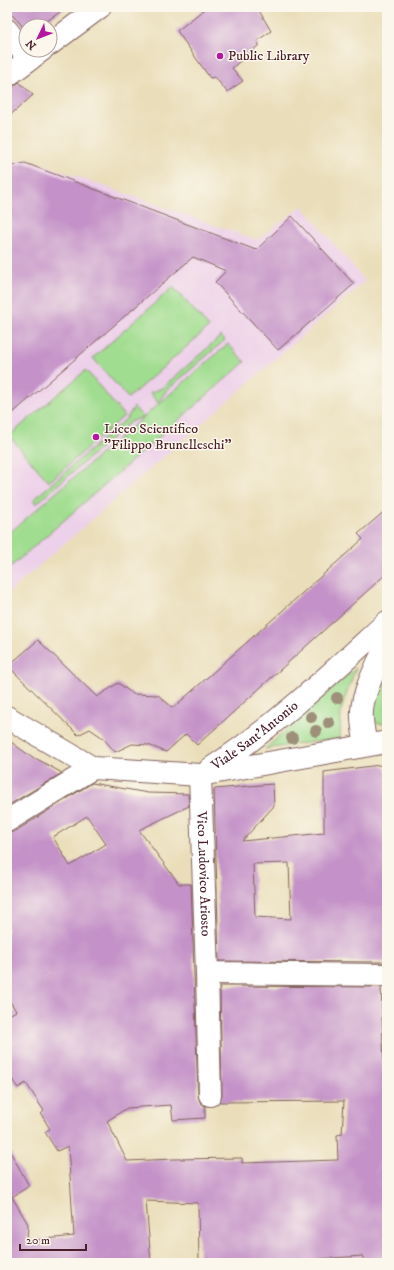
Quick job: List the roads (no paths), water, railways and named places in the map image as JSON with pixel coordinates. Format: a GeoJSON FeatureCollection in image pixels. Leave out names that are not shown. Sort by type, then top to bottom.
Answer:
{"type":"FeatureCollection","features":[{"type":"Feature","properties":{"kind":"street"},"geometry":{"type":"LineString","coordinates":[[58,38],[100,7]]}},
{"type":"Feature","properties":{"kind":"street"},"geometry":{"type":"LineString","coordinates":[[7,30],[18,39]]}},
{"type":"Feature","properties":{"kind":"street"},"geometry":{"type":"LineString","coordinates":[[7,76],[32,58]]}},
{"type":"Feature","properties":{"kind":"street","name":"Viale Sant'Antonio"},"geometry":{"type":"LineString","coordinates":[[7,717],[94,768],[200,775],[238,750],[286,713],[387,622]]}},
{"type":"Feature","properties":{"kind":"street"},"geometry":{"type":"LineString","coordinates":[[200,775],[376,743],[362,712],[370,681],[387,643]]}},
{"type":"Feature","properties":{"kind":"street"},"geometry":{"type":"LineString","coordinates":[[7,820],[94,768]]}},
{"type":"Feature","properties":{"kind":"street","name":"Vico Ludovico Ariosto"},"geometry":{"type":"LineString","coordinates":[[200,775],[210,1095]]}},
{"type":"Feature","properties":{"kind":"street"},"geometry":{"type":"LineString","coordinates":[[207,973],[387,975]]}},
{"type":"Feature","properties":{"kind":"place","name":"Public Library"},"geometry":{"type":"Point","coordinates":[220,56]}},
{"type":"Feature","properties":{"kind":"place","name":"Liceo Scientifico \"Filippo Brunelleschi\""},"geometry":{"type":"Point","coordinates":[96,437]}}]}
